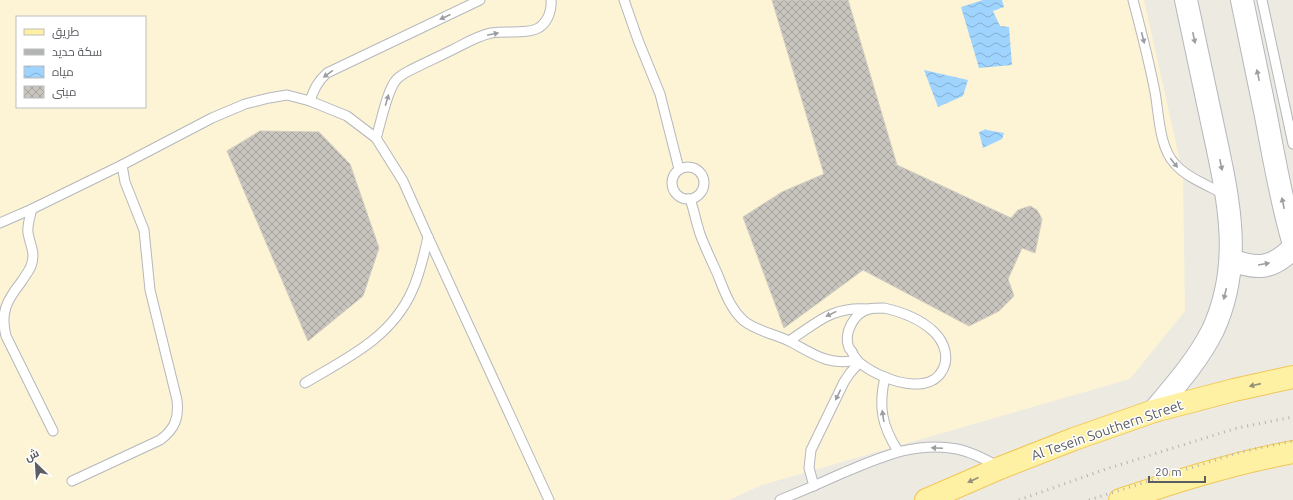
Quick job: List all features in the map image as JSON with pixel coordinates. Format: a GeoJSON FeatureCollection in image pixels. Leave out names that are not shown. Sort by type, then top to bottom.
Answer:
{"type":"FeatureCollection","features":[{"type":"Feature","properties":{"kind":"main road","name":"Al Tesein Southern Street"},"geometry":{"type":"LineString","coordinates":[[926,500],[1000,468],[1074,439],[1154,411],[1234,390],[1293,377]]}},
{"type":"Feature","properties":{"kind":"main road"},"geometry":{"type":"LineString","coordinates":[[1120,500],[1218,470],[1293,452]]}},
{"type":"Feature","properties":{"kind":"street"},"geometry":{"type":"LineString","coordinates":[[1154,411],[1192,364],[1212,331],[1225,296],[1231,260],[1231,233],[1228,196],[1186,0]]}},
{"type":"Feature","properties":{"kind":"street"},"geometry":{"type":"LineString","coordinates":[[1242,0],[1277,178],[1286,219],[1293,241]]}},
{"type":"Feature","properties":{"kind":"street"},"geometry":{"type":"LineString","coordinates":[[1231,260],[1248,266],[1266,265],[1282,259],[1293,248]]}},
{"type":"Feature","properties":{"kind":"lane"},"geometry":{"type":"LineString","coordinates":[[310,100],[313,90],[327,73],[480,0]]}},
{"type":"Feature","properties":{"kind":"lane"},"geometry":{"type":"LineString","coordinates":[[376,138],[389,94],[397,78],[474,39],[491,33],[509,31],[528,32],[540,27],[548,18],[552,5],[551,0]]}},
{"type":"Feature","properties":{"kind":"lane"},"geometry":{"type":"LineString","coordinates":[[624,0],[638,40],[660,94],[679,170]]}},
{"type":"Feature","properties":{"kind":"lane"},"geometry":{"type":"LineString","coordinates":[[1133,0],[1155,92],[1164,144],[1168,155],[1184,172],[1228,196]]}},
{"type":"Feature","properties":{"kind":"lane"},"geometry":{"type":"LineString","coordinates":[[1262,0],[1293,144]]}},
{"type":"Feature","properties":{"kind":"lane"},"geometry":{"type":"LineString","coordinates":[[0,223],[122,165],[212,118],[245,104],[287,95],[310,100],[347,116],[376,138],[403,180],[549,500]]}},
{"type":"Feature","properties":{"kind":"lane"},"geometry":{"type":"LineString","coordinates":[[72,481],[160,440],[173,427],[178,409],[150,290],[144,230],[125,182],[122,165]]}},
{"type":"Feature","properties":{"kind":"lane"},"geometry":{"type":"LineString","coordinates":[[687,166],[695,168],[701,173],[704,181],[703,189],[698,195],[690,199],[682,197],[675,192],[672,184],[674,176],[679,170],[687,166]]}},
{"type":"Feature","properties":{"kind":"lane"},"geometry":{"type":"LineString","coordinates":[[690,199],[700,234],[727,298],[744,320],[756,328],[789,341],[821,358],[838,362],[858,361]]}},
{"type":"Feature","properties":{"kind":"lane"},"geometry":{"type":"LineString","coordinates":[[32,209],[28,224],[28,233],[33,249],[31,267],[1,311],[2,324],[6,336],[53,431]]}},
{"type":"Feature","properties":{"kind":"lane"},"geometry":{"type":"LineString","coordinates":[[305,383],[360,351],[381,334],[399,314],[412,291],[421,265],[428,237]]}},
{"type":"Feature","properties":{"kind":"lane"},"geometry":{"type":"LineString","coordinates":[[789,341],[829,314],[838,311],[848,309],[884,308],[898,311],[911,316],[934,332],[943,344],[946,357],[944,370],[935,380],[922,384],[908,384],[885,377],[858,361],[849,347],[848,335],[851,324],[858,315],[869,309]]}},
{"type":"Feature","properties":{"kind":"lane"},"geometry":{"type":"LineString","coordinates":[[814,486],[809,468],[811,450],[844,382],[858,361]]}},
{"type":"Feature","properties":{"kind":"lane"},"geometry":{"type":"LineString","coordinates":[[885,377],[882,392],[882,417],[886,429],[898,451]]}},
{"type":"Feature","properties":{"kind":"lane"},"geometry":{"type":"LineString","coordinates":[[780,500],[880,457],[898,451],[915,448],[936,447],[957,449],[978,456],[1000,468]]}},
{"type":"Feature","properties":{"kind":"shaded area"},"geometry":{"type":"Polygon","coordinates":[[[0,0],[1144,0],[1183,175],[1185,311],[1130,379],[762,485],[729,500],[0,500],[0,0]]]}},
{"type":"Feature","properties":{"kind":"water"},"geometry":{"type":"Polygon","coordinates":[[[983,0],[1002,0],[1004,7],[993,11],[1000,26],[1009,27],[1012,65],[979,68],[961,7],[983,0]]]}},
{"type":"Feature","properties":{"kind":"water"},"geometry":{"type":"Polygon","coordinates":[[[924,70],[968,80],[963,96],[938,107],[924,70]]]}},
{"type":"Feature","properties":{"kind":"water"},"geometry":{"type":"Polygon","coordinates":[[[986,129],[1004,133],[1002,139],[983,148],[979,132],[986,129]]]}},
{"type":"Feature","properties":{"kind":"building"},"geometry":{"type":"Polygon","coordinates":[[[772,0],[848,0],[897,165],[1011,218],[1018,210],[1030,206],[1037,210],[1042,219],[1035,253],[1022,248],[1008,279],[1014,296],[999,311],[969,326],[863,270],[784,328],[743,217],[782,192],[824,174],[772,0]]]}},
{"type":"Feature","properties":{"kind":"building"},"geometry":{"type":"Polygon","coordinates":[[[260,131],[319,132],[350,164],[379,248],[363,296],[308,341],[227,151],[260,131]]]}},
{"type":"Feature","properties":{"kind":"railway"},"geometry":{"type":"LineString","coordinates":[[1019,500],[1106,469],[1237,428],[1293,417]]}},
{"type":"Feature","properties":{"kind":"railway"},"geometry":{"type":"LineString","coordinates":[[1089,500],[1241,452],[1293,441]]}}]}
